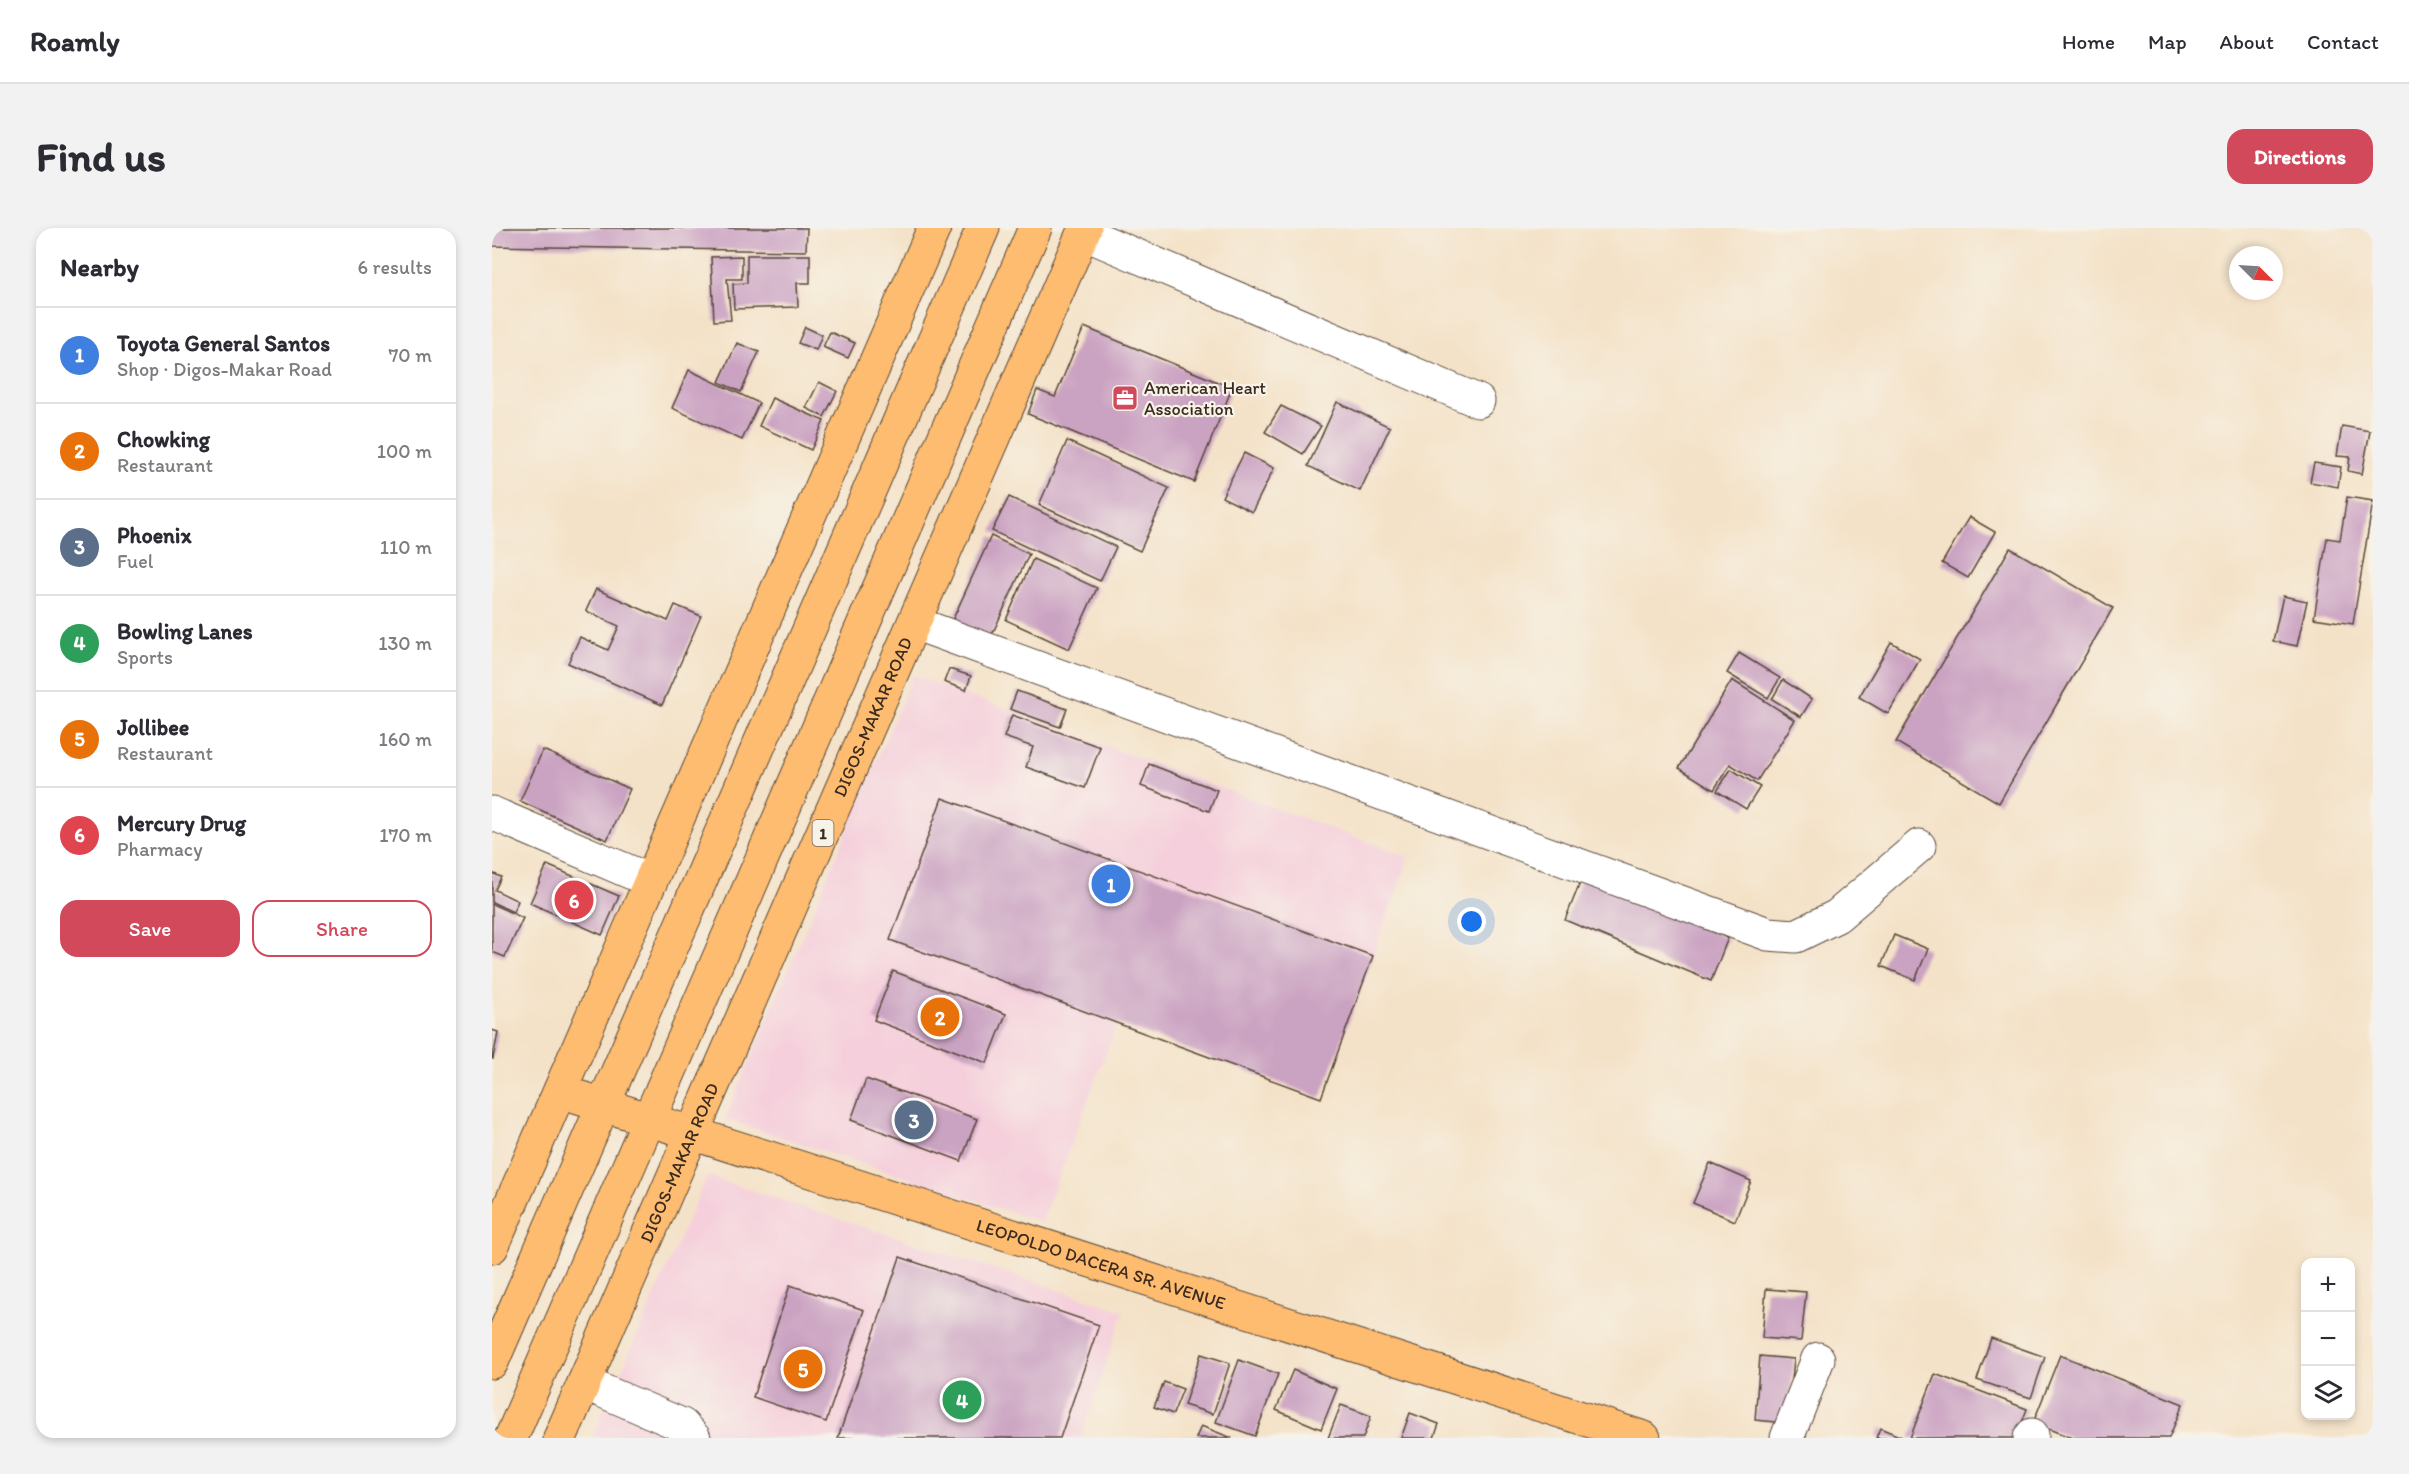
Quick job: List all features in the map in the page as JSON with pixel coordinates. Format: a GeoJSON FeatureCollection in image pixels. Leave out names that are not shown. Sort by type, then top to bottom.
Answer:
{"type":"FeatureCollection","features":[{"type":"Feature","properties":{"kind":"main road"},"geometry":{"type":"LineString","coordinates":[[492,1247],[934,228]]}},
{"type":"Feature","properties":{"kind":"main road"},"geometry":{"type":"LineString","coordinates":[[492,1362],[983,228]]}},
{"type":"Feature","properties":{"kind":"main road"},"geometry":{"type":"LineString","coordinates":[[511,1438],[1035,228]]}},
{"type":"Feature","properties":{"kind":"main road","name":"DIGOS-MAKAR ROAD"},"geometry":{"type":"LineString","coordinates":[[561,1438],[1084,231]]}},
{"type":"Feature","properties":{"kind":"main road","name":"LEOPOLDO DACERA SR. AVENUE"},"geometry":{"type":"LineString","coordinates":[[560,1091],[1644,1438]]}},
{"type":"Feature","properties":{"kind":"street"},"geometry":{"type":"LineString","coordinates":[[1084,231],[1478,401]]}},
{"type":"Feature","properties":{"kind":"street"},"geometry":{"type":"LineString","coordinates":[[914,623],[1768,934],[1796,936],[1837,916],[1919,846]]}},
{"type":"Feature","properties":{"kind":"street"},"geometry":{"type":"LineString","coordinates":[[492,813],[651,881]]}},
{"type":"Feature","properties":{"kind":"street"},"geometry":{"type":"LineString","coordinates":[[1787,1438],[1818,1359]]}},
{"type":"Feature","properties":{"kind":"street"},"geometry":{"type":"LineString","coordinates":[[584,1383],[675,1422],[694,1438]]}},
{"type":"Feature","properties":{"kind":"shaded area"},"geometry":{"type":"Polygon","coordinates":[[[913,675],[1409,857],[1321,1098],[1117,1024],[1041,1222],[725,1119],[913,675]]]}},
{"type":"Feature","properties":{"kind":"shaded area"},"geometry":{"type":"Polygon","coordinates":[[[707,1176],[1124,1311],[1081,1438],[592,1438],[707,1176]]]}},
{"type":"Feature","properties":{"kind":"building"},"geometry":{"type":"Polygon","coordinates":[[[492,228],[807,228],[806,251],[492,246],[492,228]]]}},
{"type":"Feature","properties":{"kind":"building"},"geometry":{"type":"Polygon","coordinates":[[[747,255],[810,255],[810,283],[797,283],[798,307],[734,309],[733,284],[747,283],[747,255]]]}},
{"type":"Feature","properties":{"kind":"building"},"geometry":{"type":"Polygon","coordinates":[[[742,256],[742,279],[727,279],[731,320],[714,321],[711,257],[742,256]]]}},
{"type":"Feature","properties":{"kind":"building"},"geometry":{"type":"Polygon","coordinates":[[[805,327],[822,335],[816,350],[798,343],[805,327]]]}},
{"type":"Feature","properties":{"kind":"building"},"geometry":{"type":"Polygon","coordinates":[[[1084,327],[1232,388],[1194,482],[1028,414],[1037,390],[1055,397],[1084,327]]]}},
{"type":"Feature","properties":{"kind":"building"},"geometry":{"type":"Polygon","coordinates":[[[830,332],[855,343],[848,358],[823,347],[830,332]]]}},
{"type":"Feature","properties":{"kind":"building"},"geometry":{"type":"Polygon","coordinates":[[[737,343],[759,352],[741,392],[719,382],[737,343]]]}},
{"type":"Feature","properties":{"kind":"building"},"geometry":{"type":"Polygon","coordinates":[[[689,370],[759,403],[742,440],[672,408],[689,370]]]}},
{"type":"Feature","properties":{"kind":"building"},"geometry":{"type":"Polygon","coordinates":[[[819,382],[837,391],[824,417],[806,408],[819,382]]]}},
{"type":"Feature","properties":{"kind":"building"},"geometry":{"type":"Polygon","coordinates":[[[772,398],[824,421],[811,450],[759,426],[772,398]]]}},
{"type":"Feature","properties":{"kind":"building"},"geometry":{"type":"Polygon","coordinates":[[[1337,402],[1390,427],[1360,491],[1308,466],[1337,402]]]}},
{"type":"Feature","properties":{"kind":"building"},"geometry":{"type":"Polygon","coordinates":[[[1281,406],[1321,426],[1303,454],[1265,432],[1281,406]]]}},
{"type":"Feature","properties":{"kind":"building"},"geometry":{"type":"Polygon","coordinates":[[[2342,426],[2370,431],[2362,474],[2348,471],[2350,457],[2337,456],[2342,426]]]}},
{"type":"Feature","properties":{"kind":"building"},"geometry":{"type":"Polygon","coordinates":[[[1067,441],[1169,488],[1140,551],[1039,505],[1067,441]]]}},
{"type":"Feature","properties":{"kind":"building"},"geometry":{"type":"Polygon","coordinates":[[[1244,453],[1274,468],[1252,512],[1222,497],[1244,453]]]}},
{"type":"Feature","properties":{"kind":"building"},"geometry":{"type":"Polygon","coordinates":[[[2314,463],[2341,467],[2338,487],[2310,482],[2314,463]]]}},
{"type":"Feature","properties":{"kind":"building"},"geometry":{"type":"Polygon","coordinates":[[[1009,497],[1116,547],[1100,581],[992,531],[1009,497]]]}},
{"type":"Feature","properties":{"kind":"building"},"geometry":{"type":"Polygon","coordinates":[[[2347,497],[2373,501],[2353,624],[2314,618],[2327,538],[2340,540],[2347,497]]]}},
{"type":"Feature","properties":{"kind":"building"},"geometry":{"type":"Polygon","coordinates":[[[1969,517],[1995,532],[1968,578],[1942,563],[1969,517]]]}},
{"type":"Feature","properties":{"kind":"building"},"geometry":{"type":"Polygon","coordinates":[[[991,536],[1029,554],[990,639],[952,621],[991,536]]]}},
{"type":"Feature","properties":{"kind":"building"},"geometry":{"type":"Polygon","coordinates":[[[2010,548],[2113,608],[1999,803],[1896,742],[2010,548]]]}},
{"type":"Feature","properties":{"kind":"building"},"geometry":{"type":"Polygon","coordinates":[[[1033,559],[1097,588],[1069,649],[1006,620],[1033,559]]]}},
{"type":"Feature","properties":{"kind":"building"},"geometry":{"type":"Polygon","coordinates":[[[596,589],[668,621],[675,605],[701,616],[662,705],[568,663],[580,637],[608,650],[619,626],[586,611],[596,589]]]}},
{"type":"Feature","properties":{"kind":"building"},"geometry":{"type":"Polygon","coordinates":[[[2283,596],[2307,601],[2297,646],[2273,641],[2283,596]]]}},
{"type":"Feature","properties":{"kind":"building"},"geometry":{"type":"Polygon","coordinates":[[[1891,642],[1920,659],[1888,714],[1859,697],[1891,642]]]}},
{"type":"Feature","properties":{"kind":"building"},"geometry":{"type":"Polygon","coordinates":[[[1739,653],[1780,678],[1768,698],[1727,673],[1739,653]]]}},
{"type":"Feature","properties":{"kind":"building"},"geometry":{"type":"Polygon","coordinates":[[[949,669],[971,676],[966,690],[944,682],[949,669]]]}},
{"type":"Feature","properties":{"kind":"building"},"geometry":{"type":"Polygon","coordinates":[[[1732,680],[1795,720],[1757,781],[1730,764],[1714,790],[1679,768],[1732,680]]]}},
{"type":"Feature","properties":{"kind":"building"},"geometry":{"type":"Polygon","coordinates":[[[1783,680],[1812,699],[1801,717],[1772,699],[1783,680]]]}},
{"type":"Feature","properties":{"kind":"building"},"geometry":{"type":"Polygon","coordinates":[[[1017,691],[1067,709],[1060,727],[1010,709],[1017,691]]]}},
{"type":"Feature","properties":{"kind":"building"},"geometry":{"type":"Polygon","coordinates":[[[1012,715],[1100,747],[1085,788],[1026,767],[1033,747],[1004,737],[1012,715]]]}},
{"type":"Feature","properties":{"kind":"building"},"geometry":{"type":"Polygon","coordinates":[[[543,750],[630,789],[607,840],[520,801],[543,750]]]}},
{"type":"Feature","properties":{"kind":"building"},"geometry":{"type":"Polygon","coordinates":[[[1149,764],[1217,790],[1209,811],[1141,786],[1149,764]]]}},
{"type":"Feature","properties":{"kind":"building"},"geometry":{"type":"Polygon","coordinates":[[[1731,769],[1760,787],[1746,809],[1717,791],[1731,769]]]}},
{"type":"Feature","properties":{"kind":"building"},"geometry":{"type":"Polygon","coordinates":[[[942,798],[1373,956],[1321,1098],[890,940],[942,798]]]}},
{"type":"Feature","properties":{"kind":"building"},"geometry":{"type":"Polygon","coordinates":[[[547,865],[619,896],[602,935],[530,903],[547,865]]]}},
{"type":"Feature","properties":{"kind":"building"},"geometry":{"type":"Polygon","coordinates":[[[492,873],[501,877],[495,890],[518,901],[513,912],[492,902],[492,873]]]}},
{"type":"Feature","properties":{"kind":"building"},"geometry":{"type":"Polygon","coordinates":[[[1582,878],[1728,938],[1711,981],[1565,920],[1582,878]]]}},
{"type":"Feature","properties":{"kind":"building"},"geometry":{"type":"Polygon","coordinates":[[[492,904],[523,918],[505,957],[492,952],[492,904]]]}},
{"type":"Feature","properties":{"kind":"building"},"geometry":{"type":"Polygon","coordinates":[[[1894,935],[1928,949],[1915,980],[1881,966],[1894,935]]]}},
{"type":"Feature","properties":{"kind":"building"},"geometry":{"type":"Polygon","coordinates":[[[893,971],[1006,1014],[987,1063],[874,1020],[893,971]]]}},
{"type":"Feature","properties":{"kind":"building"},"geometry":{"type":"Polygon","coordinates":[[[492,1030],[498,1032],[493,1059],[492,1059],[492,1030]]]}},
{"type":"Feature","properties":{"kind":"building"},"geometry":{"type":"Polygon","coordinates":[[[866,1079],[977,1119],[961,1161],[851,1120],[866,1079]]]}},
{"type":"Feature","properties":{"kind":"building"},"geometry":{"type":"Polygon","coordinates":[[[1710,1163],[1751,1181],[1735,1221],[1693,1203],[1710,1163]]]}},
{"type":"Feature","properties":{"kind":"building"},"geometry":{"type":"Polygon","coordinates":[[[900,1257],[1099,1325],[1060,1438],[838,1438],[900,1257]]]}},
{"type":"Feature","properties":{"kind":"building"},"geometry":{"type":"Polygon","coordinates":[[[790,1285],[864,1310],[826,1422],[753,1397],[790,1285]]]}},
{"type":"Feature","properties":{"kind":"building"},"geometry":{"type":"Polygon","coordinates":[[[1766,1289],[1806,1292],[1801,1341],[1762,1338],[1766,1289]]]}},
{"type":"Feature","properties":{"kind":"building"},"geometry":{"type":"Polygon","coordinates":[[[1991,1338],[2045,1357],[2031,1398],[1977,1380],[1991,1338]]]}},
{"type":"Feature","properties":{"kind":"building"},"geometry":{"type":"Polygon","coordinates":[[[1201,1354],[1230,1363],[1213,1414],[1184,1405],[1201,1354]]]}},
{"type":"Feature","properties":{"kind":"building"},"geometry":{"type":"Polygon","coordinates":[[[2060,1355],[2183,1404],[2169,1438],[2072,1438],[2033,1423],[2060,1355]]]}},
{"type":"Feature","properties":{"kind":"building"},"geometry":{"type":"Polygon","coordinates":[[[1760,1356],[1794,1359],[1788,1423],[1755,1420],[1760,1356]]]}},
{"type":"Feature","properties":{"kind":"building"},"geometry":{"type":"Polygon","coordinates":[[[1239,1360],[1278,1374],[1255,1436],[1216,1422],[1239,1360]]]}},
{"type":"Feature","properties":{"kind":"building"},"geometry":{"type":"Polygon","coordinates":[[[1293,1370],[1337,1389],[1321,1429],[1276,1410],[1293,1370]]]}},
{"type":"Feature","properties":{"kind":"building"},"geometry":{"type":"Polygon","coordinates":[[[1935,1374],[2027,1409],[2016,1438],[1910,1438],[1935,1374]]]}},
{"type":"Feature","properties":{"kind":"building"},"geometry":{"type":"Polygon","coordinates":[[[1164,1382],[1183,1389],[1173,1414],[1154,1407],[1164,1382]]]}},
{"type":"Feature","properties":{"kind":"building"},"geometry":{"type":"Polygon","coordinates":[[[1341,1405],[1371,1416],[1363,1438],[1328,1438],[1341,1405]]]}},
{"type":"Feature","properties":{"kind":"building"},"geometry":{"type":"Polygon","coordinates":[[[1410,1413],[1439,1424],[1434,1438],[1401,1438],[1410,1413]]]}},
{"type":"Feature","properties":{"kind":"building"},"geometry":{"type":"Polygon","coordinates":[[[1201,1426],[1232,1438],[1196,1438],[1201,1426]]]}},
{"type":"Feature","properties":{"kind":"building"},"geometry":{"type":"Polygon","coordinates":[[[1880,1428],[1904,1438],[1876,1438],[1880,1428]]]}},
{"type":"Feature","properties":{"kind":"place","name":"American Heart Association"},"geometry":{"type":"Point","coordinates":[1125,398]}},
{"type":"Feature","properties":{"kind":"place","name":"Toyota General Santos"},"geometry":{"type":"Point","coordinates":[1111,884]}},
{"type":"Feature","properties":{"kind":"place","name":"Mercury Drug"},"geometry":{"type":"Point","coordinates":[574,900]}},
{"type":"Feature","properties":{"kind":"place","name":"Chowking"},"geometry":{"type":"Point","coordinates":[940,1017]}},
{"type":"Feature","properties":{"kind":"place","name":"Phoenix"},"geometry":{"type":"Point","coordinates":[914,1120]}},
{"type":"Feature","properties":{"kind":"place","name":"Jollibee"},"geometry":{"type":"Point","coordinates":[803,1369]}},
{"type":"Feature","properties":{"kind":"place","name":"Bowling Lanes"},"geometry":{"type":"Point","coordinates":[962,1400]}}]}
